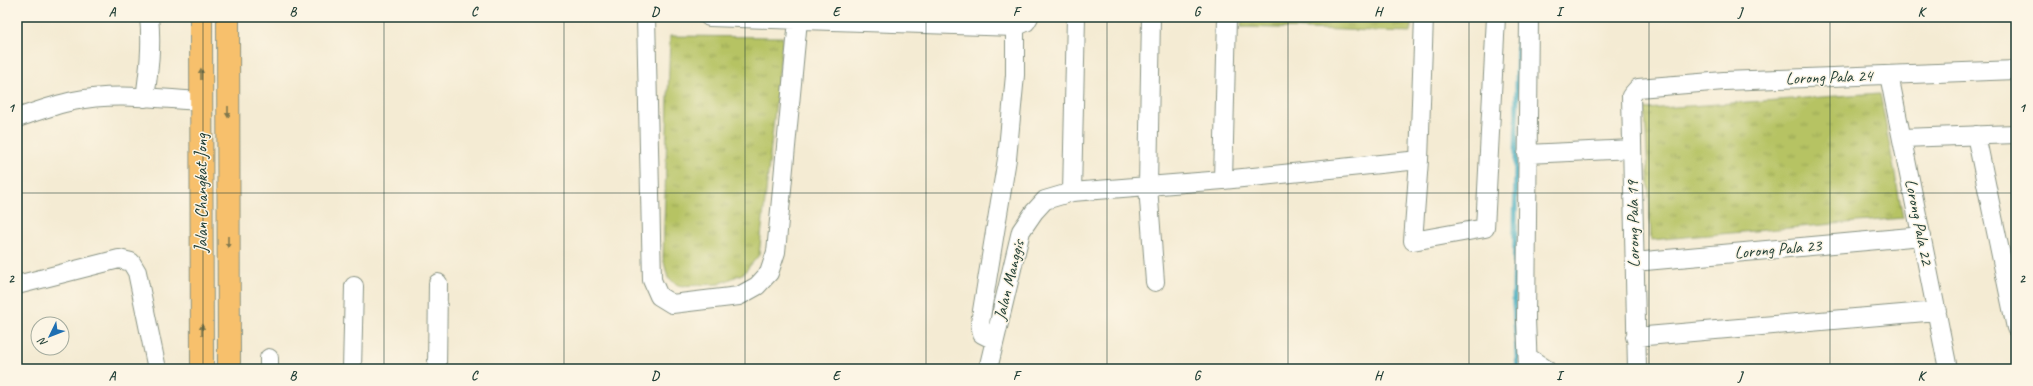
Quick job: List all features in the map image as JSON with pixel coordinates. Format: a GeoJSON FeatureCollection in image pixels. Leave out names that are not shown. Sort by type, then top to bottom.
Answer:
{"type":"FeatureCollection","features":[{"type":"Feature","properties":{"kind":"highway","name":"Jalan Changkat Jong"},"geometry":{"type":"LineString","coordinates":[[201,17],[202,369]]}},
{"type":"Feature","properties":{"kind":"highway","name":"Jalan Changkat Jong"},"geometry":{"type":"LineString","coordinates":[[228,17],[229,369]]}},
{"type":"Feature","properties":{"kind":"street"},"geometry":{"type":"LineString","coordinates":[[145,98],[150,60],[151,37],[149,17]]}},
{"type":"Feature","properties":{"kind":"street"},"geometry":{"type":"LineString","coordinates":[[646,17],[652,280],[659,296],[672,304],[739,296],[757,286],[769,273],[776,252],[798,20]]}},
{"type":"Feature","properties":{"kind":"street"},"geometry":{"type":"LineString","coordinates":[[709,17],[798,20],[1022,22],[1007,159],[980,323],[982,334],[994,340]]}},
{"type":"Feature","properties":{"kind":"street"},"geometry":{"type":"LineString","coordinates":[[1076,17],[1072,192],[1223,180],[1419,160]]}},
{"type":"Feature","properties":{"kind":"street"},"geometry":{"type":"LineString","coordinates":[[1151,17],[1148,186],[1155,282]]}},
{"type":"Feature","properties":{"kind":"street"},"geometry":{"type":"LineString","coordinates":[[1223,180],[1227,17]]}},
{"type":"Feature","properties":{"kind":"street"},"geometry":{"type":"LineString","coordinates":[[1424,17],[1419,160],[1413,241],[1485,228],[1496,17]]}},
{"type":"Feature","properties":{"kind":"street"},"geometry":{"type":"LineString","coordinates":[[1528,17],[1526,319],[1528,363],[1546,369]]}},
{"type":"Feature","properties":{"kind":"street","name":"Lorong Pala 24"},"geometry":{"type":"LineString","coordinates":[[1643,86],[1724,81],[2016,70]]}},
{"type":"Feature","properties":{"kind":"street","name":"Lorong Pala 22"},"geometry":{"type":"LineString","coordinates":[[1889,75],[1948,369]]}},
{"type":"Feature","properties":{"kind":"street","name":"Lorong Pala 19"},"geometry":{"type":"LineString","coordinates":[[1637,369],[1635,337],[1631,96],[1638,88],[1643,86]]}},
{"type":"Feature","properties":{"kind":"street"},"geometry":{"type":"LineString","coordinates":[[17,118],[73,101],[100,98],[145,98],[201,101]]}},
{"type":"Feature","properties":{"kind":"street"},"geometry":{"type":"LineString","coordinates":[[1902,138],[2016,134]]}},
{"type":"Feature","properties":{"kind":"street"},"geometry":{"type":"LineString","coordinates":[[1976,135],[2016,328]]}},
{"type":"Feature","properties":{"kind":"street"},"geometry":{"type":"LineString","coordinates":[[1527,154],[1632,149]]}},
{"type":"Feature","properties":{"kind":"street","name":"Jalan Manggis"},"geometry":{"type":"LineString","coordinates":[[988,369],[1021,231],[1034,212],[1045,200],[1072,192]]}},
{"type":"Feature","properties":{"kind":"street","name":"Lorong Pala 23"},"geometry":{"type":"LineString","coordinates":[[1634,262],[1922,236]]}},
{"type":"Feature","properties":{"kind":"street"},"geometry":{"type":"LineString","coordinates":[[17,285],[119,259],[131,262],[137,272],[157,369]]}},
{"type":"Feature","properties":{"kind":"street"},"geometry":{"type":"LineString","coordinates":[[438,283],[438,369]]}},
{"type":"Feature","properties":{"kind":"street"},"geometry":{"type":"LineString","coordinates":[[352,369],[354,286]]}},
{"type":"Feature","properties":{"kind":"street"},"geometry":{"type":"LineString","coordinates":[[1635,337],[1937,311]]}},
{"type":"Feature","properties":{"kind":"green space"},"geometry":{"type":"Polygon","coordinates":[[[1242,17],[1412,17],[1411,32],[1241,27],[1242,17]]]}},
{"type":"Feature","properties":{"kind":"green space"},"geometry":{"type":"Polygon","coordinates":[[[670,36],[783,37],[759,255],[744,273],[719,284],[678,286],[668,278],[663,258],[670,36]]]}},
{"type":"Feature","properties":{"kind":"green space"},"geometry":{"type":"Polygon","coordinates":[[[1880,93],[1903,218],[1651,240],[1645,109],[1880,93]]]}},
{"type":"Feature","properties":{"kind":"waterway"},"geometry":{"type":"LineString","coordinates":[[1518,17],[1514,304],[1518,369]]}}]}
